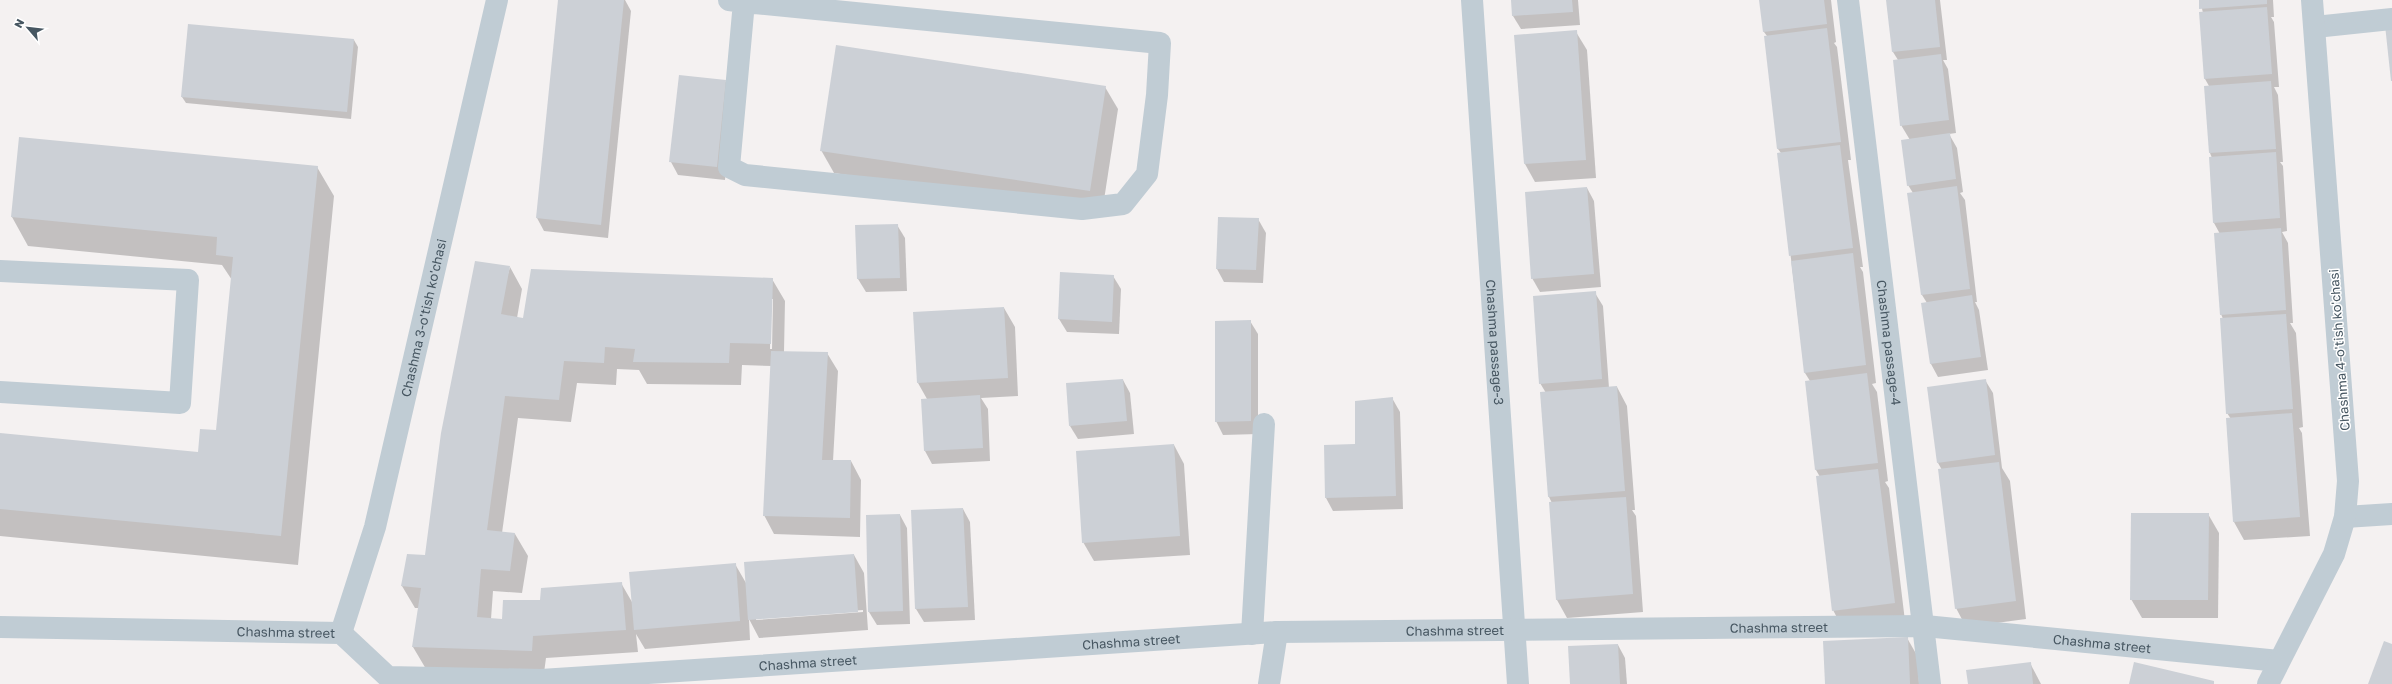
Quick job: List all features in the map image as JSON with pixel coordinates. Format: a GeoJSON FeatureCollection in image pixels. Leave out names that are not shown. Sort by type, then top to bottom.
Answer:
{"type":"FeatureCollection","features":[{"type":"Feature","properties":{"kind":"street","name":"Chashma 3-o'tish ko'chasi"},"geometry":{"type":"LineString","coordinates":[[342,634],[375,527],[497,0]]}},
{"type":"Feature","properties":{"kind":"street","name":"Chashma passage-3"},"geometry":{"type":"LineString","coordinates":[[1472,0],[1516,630],[1518,684]]}},
{"type":"Feature","properties":{"kind":"street","name":"Chashma passage-4"},"geometry":{"type":"LineString","coordinates":[[1848,0],[1925,626],[1930,684]]}},
{"type":"Feature","properties":{"kind":"street","name":"Chashma 4-o'tish ko'chasi"},"geometry":{"type":"LineString","coordinates":[[2268,684],[2334,554],[2345,517],[2348,481],[2312,0]]}},
{"type":"Feature","properties":{"kind":"street"},"geometry":{"type":"LineString","coordinates":[[736,1],[1160,43],[1157,95],[1148,174],[1123,204],[1082,209],[745,175],[729,167],[736,1]]}},
{"type":"Feature","properties":{"kind":"street"},"geometry":{"type":"LineString","coordinates":[[2315,27],[2392,19]]}},
{"type":"Feature","properties":{"kind":"street"},"geometry":{"type":"LineString","coordinates":[[0,271],[188,280],[180,403],[0,392]]}},
{"type":"Feature","properties":{"kind":"street"},"geometry":{"type":"LineString","coordinates":[[1252,634],[1264,424]]}},
{"type":"Feature","properties":{"kind":"street"},"geometry":{"type":"LineString","coordinates":[[2345,517],[2391,518]]}},
{"type":"Feature","properties":{"kind":"street","name":"Chashma street"},"geometry":{"type":"LineString","coordinates":[[0,627],[342,634],[388,677],[540,682],[1277,632],[1925,626],[2280,661]]}},
{"type":"Feature","properties":{"kind":"street"},"geometry":{"type":"LineString","coordinates":[[1269,684],[1277,632]]}},
{"type":"Feature","properties":{"kind":"building"},"geometry":{"type":"Polygon","coordinates":[[[558,0],[624,0],[601,225],[536,218],[558,0]]]}},
{"type":"Feature","properties":{"kind":"building"},"geometry":{"type":"Polygon","coordinates":[[[1511,0],[1572,0],[1573,12],[1512,16],[1511,0]]]}},
{"type":"Feature","properties":{"kind":"building"},"geometry":{"type":"Polygon","coordinates":[[[1759,0],[1824,0],[1827,24],[1763,32],[1759,0]]]}},
{"type":"Feature","properties":{"kind":"building"},"geometry":{"type":"Polygon","coordinates":[[[1886,0],[1935,0],[1940,47],[1892,52],[1886,0]]]}},
{"type":"Feature","properties":{"kind":"building"},"geometry":{"type":"Polygon","coordinates":[[[2199,0],[2267,0],[2267,4],[2199,9],[2199,0]]]}},
{"type":"Feature","properties":{"kind":"building"},"geometry":{"type":"Polygon","coordinates":[[[2267,7],[2272,74],[2204,79],[2199,12],[2267,7]]]}},
{"type":"Feature","properties":{"kind":"building"},"geometry":{"type":"Polygon","coordinates":[[[188,24],[354,39],[347,112],[181,97],[188,24]]]}},
{"type":"Feature","properties":{"kind":"building"},"geometry":{"type":"Polygon","coordinates":[[[2392,24],[2392,81],[2391,81],[2385,25],[2392,24]]]}},
{"type":"Feature","properties":{"kind":"building"},"geometry":{"type":"Polygon","coordinates":[[[1827,28],[1841,142],[1777,149],[1764,36],[1827,28]]]}},
{"type":"Feature","properties":{"kind":"building"},"geometry":{"type":"Polygon","coordinates":[[[1577,30],[1586,160],[1524,164],[1514,35],[1577,30]]]}},
{"type":"Feature","properties":{"kind":"building"},"geometry":{"type":"Polygon","coordinates":[[[836,45],[1106,86],[1090,191],[820,151],[836,45]]]}},
{"type":"Feature","properties":{"kind":"building"},"geometry":{"type":"Polygon","coordinates":[[[1941,54],[1949,120],[1900,126],[1893,60],[1941,54]]]}},
{"type":"Feature","properties":{"kind":"building"},"geometry":{"type":"Polygon","coordinates":[[[679,75],[726,80],[717,167],[669,162],[679,75]]]}},
{"type":"Feature","properties":{"kind":"building"},"geometry":{"type":"Polygon","coordinates":[[[2271,81],[2276,149],[2209,153],[2204,86],[2271,81]]]}},
{"type":"Feature","properties":{"kind":"building"},"geometry":{"type":"Polygon","coordinates":[[[1950,133],[1956,179],[1907,186],[1901,140],[1950,133]]]}},
{"type":"Feature","properties":{"kind":"building"},"geometry":{"type":"Polygon","coordinates":[[[19,137],[318,166],[281,536],[0,509],[0,433],[198,452],[200,429],[216,430],[233,257],[216,255],[217,237],[11,217],[19,137]]]}},
{"type":"Feature","properties":{"kind":"building"},"geometry":{"type":"Polygon","coordinates":[[[1840,145],[1853,248],[1789,256],[1777,153],[1840,145]]]}},
{"type":"Feature","properties":{"kind":"building"},"geometry":{"type":"Polygon","coordinates":[[[2276,152],[2280,218],[2213,223],[2209,157],[2276,152]]]}},
{"type":"Feature","properties":{"kind":"building"},"geometry":{"type":"Polygon","coordinates":[[[1957,186],[1970,289],[1921,295],[1907,193],[1957,186]]]}},
{"type":"Feature","properties":{"kind":"building"},"geometry":{"type":"Polygon","coordinates":[[[1587,187],[1594,274],[1531,279],[1525,192],[1587,187]]]}},
{"type":"Feature","properties":{"kind":"building"},"geometry":{"type":"Polygon","coordinates":[[[1218,217],[1259,218],[1256,270],[1216,269],[1218,217]]]}},
{"type":"Feature","properties":{"kind":"building"},"geometry":{"type":"Polygon","coordinates":[[[898,224],[900,278],[857,279],[855,225],[898,224]]]}},
{"type":"Feature","properties":{"kind":"building"},"geometry":{"type":"Polygon","coordinates":[[[2281,228],[2286,310],[2220,315],[2214,233],[2281,228]]]}},
{"type":"Feature","properties":{"kind":"building"},"geometry":{"type":"Polygon","coordinates":[[[1853,253],[1866,365],[1804,373],[1791,261],[1853,253]]]}},
{"type":"Feature","properties":{"kind":"building"},"geometry":{"type":"Polygon","coordinates":[[[475,261],[510,266],[501,314],[523,318],[531,269],[773,278],[771,344],[730,343],[729,363],[633,362],[635,349],[605,347],[604,363],[564,361],[559,400],[505,396],[487,530],[515,533],[510,571],[481,569],[477,617],[502,619],[503,600],[540,600],[541,588],[622,582],[626,630],[533,636],[532,651],[412,647],[421,588],[401,586],[407,554],[425,555],[441,433],[475,261]]]}},
{"type":"Feature","properties":{"kind":"building"},"geometry":{"type":"Polygon","coordinates":[[[1060,272],[1114,275],[1112,322],[1058,319],[1060,272]]]}},
{"type":"Feature","properties":{"kind":"building"},"geometry":{"type":"Polygon","coordinates":[[[1596,291],[1602,379],[1539,384],[1533,296],[1596,291]]]}},
{"type":"Feature","properties":{"kind":"building"},"geometry":{"type":"Polygon","coordinates":[[[1972,295],[1981,357],[1930,364],[1921,303],[1972,295]]]}},
{"type":"Feature","properties":{"kind":"building"},"geometry":{"type":"Polygon","coordinates":[[[1004,307],[1008,378],[917,383],[913,312],[1004,307]]]}},
{"type":"Feature","properties":{"kind":"building"},"geometry":{"type":"Polygon","coordinates":[[[2286,314],[2293,409],[2226,414],[2220,318],[2286,314]]]}},
{"type":"Feature","properties":{"kind":"building"},"geometry":{"type":"Polygon","coordinates":[[[1251,320],[1251,421],[1215,422],[1215,321],[1251,320]]]}},
{"type":"Feature","properties":{"kind":"building"},"geometry":{"type":"Polygon","coordinates":[[[771,351],[828,352],[822,460],[851,460],[850,518],[763,516],[771,351]]]}},
{"type":"Feature","properties":{"kind":"building"},"geometry":{"type":"Polygon","coordinates":[[[1867,373],[1878,463],[1815,470],[1805,381],[1867,373]]]}},
{"type":"Feature","properties":{"kind":"building"},"geometry":{"type":"Polygon","coordinates":[[[1123,379],[1127,421],[1069,426],[1066,383],[1123,379]]]}},
{"type":"Feature","properties":{"kind":"building"},"geometry":{"type":"Polygon","coordinates":[[[1986,379],[1995,455],[1937,463],[1927,387],[1986,379]]]}},
{"type":"Feature","properties":{"kind":"building"},"geometry":{"type":"Polygon","coordinates":[[[1617,386],[1625,491],[1548,497],[1540,392],[1617,386]]]}},
{"type":"Feature","properties":{"kind":"building"},"geometry":{"type":"Polygon","coordinates":[[[980,395],[983,448],[924,451],[921,399],[980,395]]]}},
{"type":"Feature","properties":{"kind":"building"},"geometry":{"type":"Polygon","coordinates":[[[1393,397],[1396,496],[1325,498],[1324,445],[1355,444],[1355,401],[1393,397]]]}},
{"type":"Feature","properties":{"kind":"building"},"geometry":{"type":"Polygon","coordinates":[[[2292,413],[2300,517],[2233,522],[2226,418],[2292,413]]]}},
{"type":"Feature","properties":{"kind":"building"},"geometry":{"type":"Polygon","coordinates":[[[1174,444],[1180,536],[1082,543],[1076,451],[1174,444]]]}},
{"type":"Feature","properties":{"kind":"building"},"geometry":{"type":"Polygon","coordinates":[[[1999,462],[2016,601],[1955,609],[1938,469],[1999,462]]]}},
{"type":"Feature","properties":{"kind":"building"},"geometry":{"type":"Polygon","coordinates":[[[1878,469],[1895,603],[1832,611],[1816,476],[1878,469]]]}},
{"type":"Feature","properties":{"kind":"building"},"geometry":{"type":"Polygon","coordinates":[[[1626,497],[1633,594],[1556,600],[1549,502],[1626,497]]]}},
{"type":"Feature","properties":{"kind":"building"},"geometry":{"type":"Polygon","coordinates":[[[963,508],[968,607],[915,609],[911,510],[963,508]]]}},
{"type":"Feature","properties":{"kind":"building"},"geometry":{"type":"Polygon","coordinates":[[[2131,513],[2209,513],[2208,600],[2130,600],[2131,513]]]}},
{"type":"Feature","properties":{"kind":"building"},"geometry":{"type":"Polygon","coordinates":[[[900,514],[903,611],[868,612],[866,515],[900,514]]]}},
{"type":"Feature","properties":{"kind":"building"},"geometry":{"type":"Polygon","coordinates":[[[854,554],[858,612],[748,620],[744,562],[854,554]]]}},
{"type":"Feature","properties":{"kind":"building"},"geometry":{"type":"Polygon","coordinates":[[[736,563],[740,621],[634,630],[629,572],[736,563]]]}},
{"type":"Feature","properties":{"kind":"building"},"geometry":{"type":"Polygon","coordinates":[[[1908,637],[1910,684],[1825,684],[1823,641],[1908,637]]]}},
{"type":"Feature","properties":{"kind":"building"},"geometry":{"type":"Polygon","coordinates":[[[2384,641],[2392,644],[2392,684],[2368,684],[2384,641]]]}},
{"type":"Feature","properties":{"kind":"building"},"geometry":{"type":"Polygon","coordinates":[[[1618,644],[1620,684],[1570,684],[1568,646],[1618,644]]]}},
{"type":"Feature","properties":{"kind":"building"},"geometry":{"type":"Polygon","coordinates":[[[2031,662],[2033,684],[1968,684],[1966,670],[2031,662]]]}},
{"type":"Feature","properties":{"kind":"building"},"geometry":{"type":"Polygon","coordinates":[[[2134,662],[2214,681],[2214,684],[2129,684],[2134,662]]]}}]}
